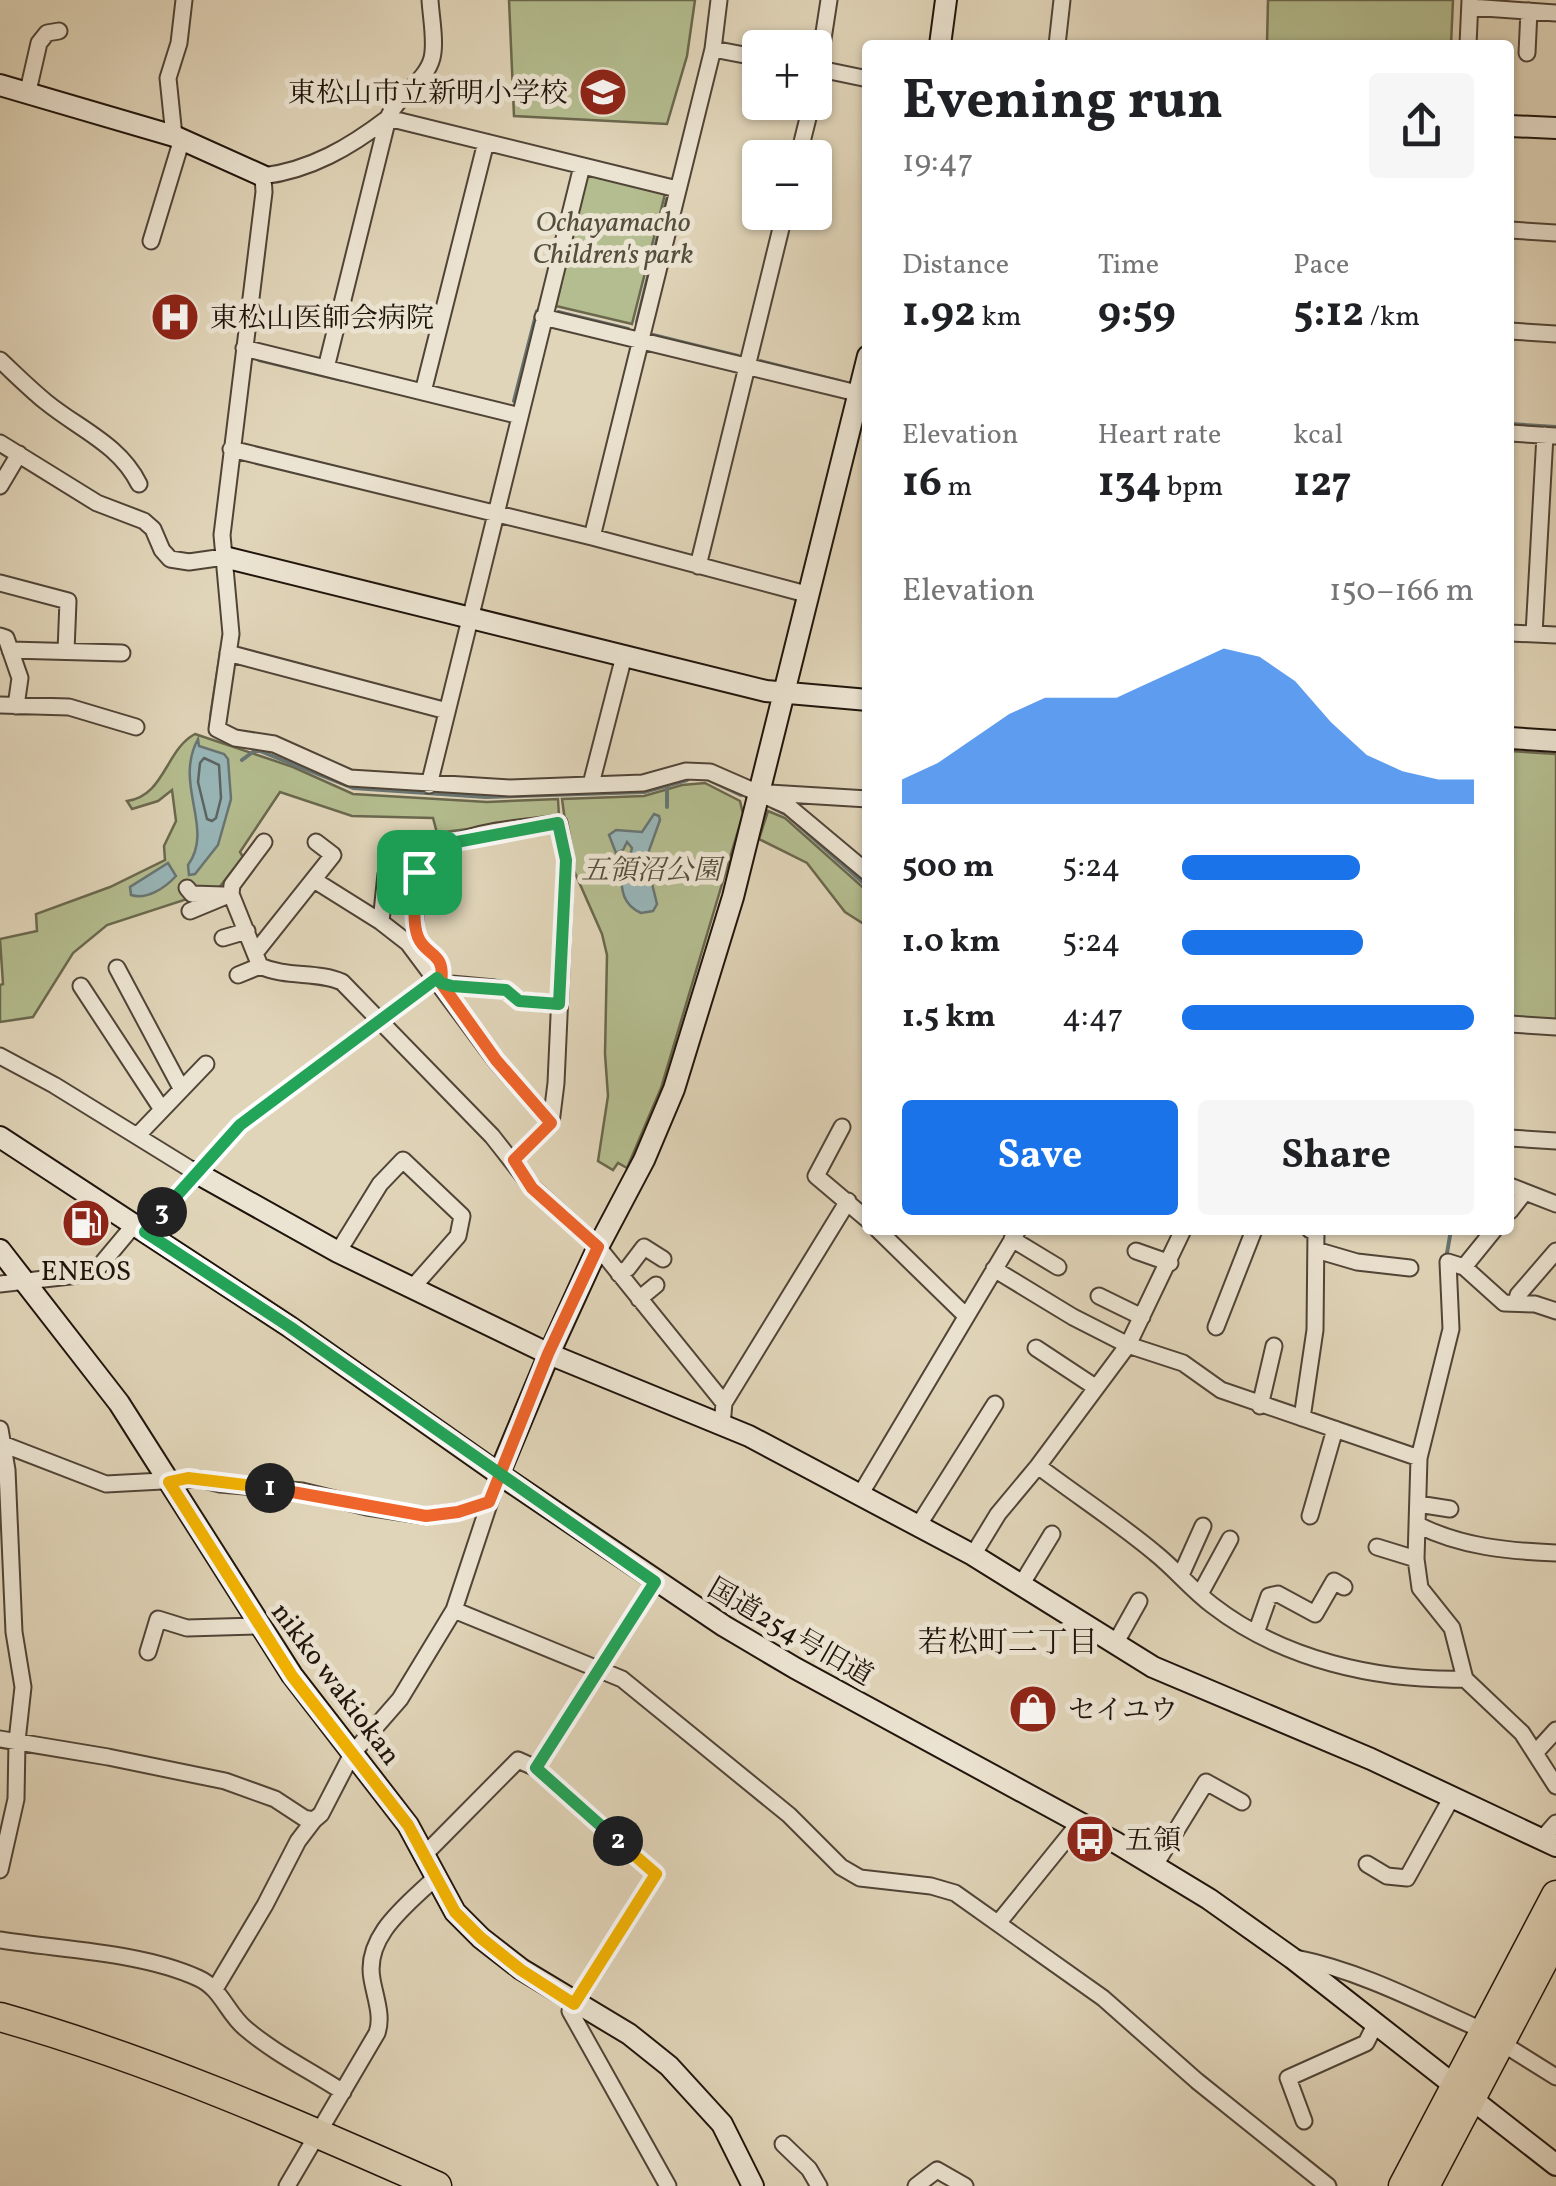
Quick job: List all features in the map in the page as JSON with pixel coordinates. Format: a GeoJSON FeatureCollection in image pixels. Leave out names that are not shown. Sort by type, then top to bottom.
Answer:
{"type":"FeatureCollection","features":[{"type":"Feature","properties":{"kind":"highway"},"geometry":{"type":"LineString","coordinates":[[1416,2181],[1491,2036],[1556,1895]]}},
{"type":"Feature","properties":{"kind":"highway"},"geometry":{"type":"LineString","coordinates":[[1491,2036],[1556,1937]]}},
{"type":"Feature","properties":{"kind":"highway"},"geometry":{"type":"LineString","coordinates":[[0,2018],[154,2065],[313,2140],[394,2186]]}},
{"type":"Feature","properties":{"kind":"highway"},"geometry":{"type":"LineString","coordinates":[[0,2035],[60,2051],[437,2186]]}},
{"type":"Feature","properties":{"kind":"street"},"geometry":{"type":"LineString","coordinates":[[151,241],[178,138],[168,78],[179,42],[184,0]]}},
{"type":"Feature","properties":{"kind":"street"},"geometry":{"type":"LineString","coordinates":[[326,368],[392,106],[426,70],[432,58],[430,0]]}},
{"type":"Feature","properties":{"kind":"street"},"geometry":{"type":"LineString","coordinates":[[592,537],[712,48],[719,0]]}},
{"type":"Feature","properties":{"kind":"street"},"geometry":{"type":"LineString","coordinates":[[825,30],[830,0]]}},
{"type":"Feature","properties":{"kind":"street"},"geometry":{"type":"LineString","coordinates":[[941,40],[946,0]]}},
{"type":"Feature","properties":{"kind":"street"},"geometry":{"type":"LineString","coordinates":[[1057,40],[1062,0]]}},
{"type":"Feature","properties":{"kind":"street"},"geometry":{"type":"LineString","coordinates":[[1468,40],[1470,4],[1556,13]]}},
{"type":"Feature","properties":{"kind":"street"},"geometry":{"type":"LineString","coordinates":[[1527,53],[1529,11]]}},
{"type":"Feature","properties":{"kind":"street"},"geometry":{"type":"LineString","coordinates":[[28,92],[39,43],[46,32],[59,31]]}},
{"type":"Feature","properties":{"kind":"street"},"geometry":{"type":"LineString","coordinates":[[712,48],[742,54]]}},
{"type":"Feature","properties":{"kind":"street"},"geometry":{"type":"LineString","coordinates":[[832,72],[862,77]]}},
{"type":"Feature","properties":{"kind":"street"},"geometry":{"type":"LineString","coordinates":[[0,85],[178,138],[263,176],[288,173],[320,161],[360,140],[388,118]]}},
{"type":"Feature","properties":{"kind":"street"},"geometry":{"type":"LineString","coordinates":[[388,118],[677,190]]}},
{"type":"Feature","properties":{"kind":"street"},"geometry":{"type":"LineString","coordinates":[[1514,126],[1556,128]]}},
{"type":"Feature","properties":{"kind":"street"},"geometry":{"type":"LineString","coordinates":[[423,392],[486,142]]}},
{"type":"Feature","properties":{"kind":"street"},"geometry":{"type":"LineString","coordinates":[[429,785],[582,166]]}},
{"type":"Feature","properties":{"kind":"street"},"geometry":{"type":"LineString","coordinates":[[263,176],[222,535],[232,634],[216,725],[222,734],[274,744],[350,778],[429,785],[510,788],[643,783],[697,770],[788,806],[862,868]]}},
{"type":"Feature","properties":{"kind":"street"},"geometry":{"type":"LineString","coordinates":[[698,566],[780,230]]}},
{"type":"Feature","properties":{"kind":"street"},"geometry":{"type":"LineString","coordinates":[[1514,230],[1556,233]]}},
{"type":"Feature","properties":{"kind":"street"},"geometry":{"type":"LineString","coordinates":[[544,317],[862,395]]}},
{"type":"Feature","properties":{"kind":"street"},"geometry":{"type":"LineString","coordinates":[[1514,331],[1556,334]]}},
{"type":"Feature","properties":{"kind":"street"},"geometry":{"type":"LineString","coordinates":[[244,348],[520,416]]}},
{"type":"Feature","properties":{"kind":"street"},"geometry":{"type":"LineString","coordinates":[[0,360],[48,404],[116,451],[130,465],[139,484]]}},
{"type":"Feature","properties":{"kind":"street"},"geometry":{"type":"LineString","coordinates":[[214,1989],[298,1841],[322,1814],[352,1754],[400,1699],[454,1610],[499,1474],[548,1354],[644,1160],[674,1088],[734,897],[862,399]]}},
{"type":"Feature","properties":{"kind":"street"},"geometry":{"type":"LineString","coordinates":[[1514,433],[1550,435],[1534,634]]}},
{"type":"Feature","properties":{"kind":"street"},"geometry":{"type":"LineString","coordinates":[[0,443],[97,503],[144,521],[170,559],[189,562],[224,557],[784,695],[862,700]]}},
{"type":"Feature","properties":{"kind":"street"},"geometry":{"type":"LineString","coordinates":[[231,449],[810,595]]}},
{"type":"Feature","properties":{"kind":"street"},"geometry":{"type":"LineString","coordinates":[[0,486],[19,454]]}},
{"type":"Feature","properties":{"kind":"street"},"geometry":{"type":"LineString","coordinates":[[0,583],[68,601],[66,650]]}},
{"type":"Feature","properties":{"kind":"street"},"geometry":{"type":"LineString","coordinates":[[1514,632],[1556,635]]}},
{"type":"Feature","properties":{"kind":"street"},"geometry":{"type":"LineString","coordinates":[[0,636],[6,638],[20,678],[8,706],[70,708],[136,727]]}},
{"type":"Feature","properties":{"kind":"street"},"geometry":{"type":"LineString","coordinates":[[10,650],[122,653]]}},
{"type":"Feature","properties":{"kind":"street"},"geometry":{"type":"LineString","coordinates":[[228,653],[447,711]]}},
{"type":"Feature","properties":{"kind":"street"},"geometry":{"type":"LineString","coordinates":[[591,784],[624,656]]}},
{"type":"Feature","properties":{"kind":"street"},"geometry":{"type":"LineString","coordinates":[[1514,738],[1556,741]]}},
{"type":"Feature","properties":{"kind":"street"},"geometry":{"type":"LineString","coordinates":[[760,793],[862,799]]}},
{"type":"Feature","properties":{"kind":"street"},"geometry":{"type":"LineString","coordinates":[[0,1284],[98,1268],[240,1125],[439,981],[443,972],[437,955],[419,941],[416,931],[419,872],[446,844],[558,823],[566,860],[551,1123],[514,1160]]}},
{"type":"Feature","properties":{"kind":"street"},"geometry":{"type":"LineString","coordinates":[[264,842],[232,885],[229,895],[258,959],[281,973],[342,982],[514,1160],[532,1188],[598,1247],[724,1403]]}},
{"type":"Feature","properties":{"kind":"street"},"geometry":{"type":"LineString","coordinates":[[238,975],[258,959],[334,854],[316,842]]}},
{"type":"Feature","properties":{"kind":"street"},"geometry":{"type":"LineString","coordinates":[[381,922],[386,874]]}},
{"type":"Feature","properties":{"kind":"street"},"geometry":{"type":"LineString","coordinates":[[314,880],[408,943],[496,1060],[551,1123]]}},
{"type":"Feature","properties":{"kind":"street"},"geometry":{"type":"LineString","coordinates":[[187,888],[192,894],[229,895]]}},
{"type":"Feature","properties":{"kind":"street"},"geometry":{"type":"LineString","coordinates":[[190,911],[229,895]]}},
{"type":"Feature","properties":{"kind":"street"},"geometry":{"type":"LineString","coordinates":[[223,938],[247,931]]}},
{"type":"Feature","properties":{"kind":"street"},"geometry":{"type":"LineString","coordinates":[[117,968],[181,1088]]}},
{"type":"Feature","properties":{"kind":"street"},"geometry":{"type":"LineString","coordinates":[[439,981],[506,990],[519,1001],[559,1004]]}},
{"type":"Feature","properties":{"kind":"street"},"geometry":{"type":"LineString","coordinates":[[81,986],[161,1108]]}},
{"type":"Feature","properties":{"kind":"street"},"geometry":{"type":"LineString","coordinates":[[1514,1024],[1556,1027]]}},
{"type":"Feature","properties":{"kind":"street"},"geometry":{"type":"LineString","coordinates":[[0,1056],[338,1252],[548,1354],[722,1425],[860,1495],[973,1555],[1153,1667],[1551,1836]]}},
{"type":"Feature","properties":{"kind":"street"},"geometry":{"type":"LineString","coordinates":[[137,1136],[206,1064]]}},
{"type":"Feature","properties":{"kind":"street"},"geometry":{"type":"LineString","coordinates":[[842,1126],[816,1176],[862,1214]]}},
{"type":"Feature","properties":{"kind":"street","name":"国道254号旧道"},"geometry":{"type":"LineString","coordinates":[[0,1138],[290,1327],[655,1582],[794,1668],[1155,1865],[1292,1958],[1556,2165]]}},
{"type":"Feature","properties":{"kind":"street"},"geometry":{"type":"LineString","coordinates":[[1514,1138],[1556,1141]]}},
{"type":"Feature","properties":{"kind":"street"},"geometry":{"type":"LineString","coordinates":[[338,1252],[380,1184],[403,1160],[462,1216],[458,1236],[413,1287]]}},
{"type":"Feature","properties":{"kind":"street"},"geometry":{"type":"LineString","coordinates":[[1518,1189],[1556,1204]]}},
{"type":"Feature","properties":{"kind":"street"},"geometry":{"type":"LineString","coordinates":[[722,1425],[724,1403],[848,1201]]}},
{"type":"Feature","properties":{"kind":"street"},"geometry":{"type":"LineString","coordinates":[[883,1235],[965,1315]]}},
{"type":"Feature","properties":{"kind":"street"},"geometry":{"type":"LineString","coordinates":[[860,1495],[1015,1235],[1058,1267]]}},
{"type":"Feature","properties":{"kind":"street"},"geometry":{"type":"LineString","coordinates":[[973,1555],[998,1514],[1128,1345],[1181,1235]]}},
{"type":"Feature","properties":{"kind":"street"},"geometry":{"type":"LineString","coordinates":[[1216,1326],[1252,1235]]}},
{"type":"Feature","properties":{"kind":"street"},"geometry":{"type":"LineString","coordinates":[[1302,1418],[1315,1330],[1316,1235]]}},
{"type":"Feature","properties":{"kind":"street"},"geometry":{"type":"LineString","coordinates":[[1464,1266],[1490,1235]]}},
{"type":"Feature","properties":{"kind":"street"},"geometry":{"type":"LineString","coordinates":[[619,1274],[644,1247],[663,1259]]}},
{"type":"Feature","properties":{"kind":"street","name":"nikko wakiokan"},"geometry":{"type":"LineString","coordinates":[[0,1250],[110,1390],[292,1676],[390,1799],[455,1912],[521,1970],[629,2034],[682,2078],[722,2124],[753,2186]]}},
{"type":"Feature","properties":{"kind":"street"},"geometry":{"type":"LineString","coordinates":[[1316,1250],[1357,1262],[1410,1268]]}},
{"type":"Feature","properties":{"kind":"street"},"geometry":{"type":"LineString","coordinates":[[1136,1251],[1170,1263]]}},
{"type":"Feature","properties":{"kind":"street"},"geometry":{"type":"LineString","coordinates":[[1516,1304],[1518,1296],[1556,1251]]}},
{"type":"Feature","properties":{"kind":"street"},"geometry":{"type":"LineString","coordinates":[[1556,1311],[1535,1304],[1504,1303],[1464,1266],[1448,1262],[1451,1329],[1419,1458],[1416,1560],[1420,1588],[1452,1628],[1464,1679],[1522,1733],[1556,1786]]}},
{"type":"Feature","properties":{"kind":"street"},"geometry":{"type":"LineString","coordinates":[[994,1269],[1128,1345],[1183,1363],[1221,1390],[1419,1458]]}},
{"type":"Feature","properties":{"kind":"street"},"geometry":{"type":"LineString","coordinates":[[639,1299],[656,1285]]}},
{"type":"Feature","properties":{"kind":"street"},"geometry":{"type":"LineString","coordinates":[[1099,1296],[1142,1317]]}},
{"type":"Feature","properties":{"kind":"street"},"geometry":{"type":"LineString","coordinates":[[1260,1406],[1274,1346]]}},
{"type":"Feature","properties":{"kind":"street"},"geometry":{"type":"LineString","coordinates":[[1036,1348],[1095,1387]]}},
{"type":"Feature","properties":{"kind":"street"},"geometry":{"type":"LineString","coordinates":[[918,1526],[995,1404]]}},
{"type":"Feature","properties":{"kind":"street"},"geometry":{"type":"LineString","coordinates":[[1310,1516],[1335,1429]]}},
{"type":"Feature","properties":{"kind":"street"},"geometry":{"type":"LineString","coordinates":[[0,1870],[16,1799],[8,1740],[22,1687],[12,1608],[1,1439],[106,1484],[188,1478],[302,1492],[426,1516],[458,1512],[489,1502]]}},
{"type":"Feature","properties":{"kind":"street"},"geometry":{"type":"LineString","coordinates":[[1038,1466],[1152,1550],[1200,1594],[1256,1634],[1340,1665],[1386,1676],[1464,1679]]}},
{"type":"Feature","properties":{"kind":"street"},"geometry":{"type":"LineString","coordinates":[[1418,1504],[1450,1509]]}},
{"type":"Feature","properties":{"kind":"street"},"geometry":{"type":"LineString","coordinates":[[1180,1575],[1203,1526]]}},
{"type":"Feature","properties":{"kind":"street"},"geometry":{"type":"LineString","coordinates":[[1418,1526],[1476,1546],[1556,1553]]}},
{"type":"Feature","properties":{"kind":"street"},"geometry":{"type":"LineString","coordinates":[[1021,1585],[1052,1534]]}},
{"type":"Feature","properties":{"kind":"street"},"geometry":{"type":"LineString","coordinates":[[1200,1594],[1230,1539]]}},
{"type":"Feature","properties":{"kind":"street"},"geometry":{"type":"LineString","coordinates":[[1378,1547],[1416,1560]]}},
{"type":"Feature","properties":{"kind":"street"},"geometry":{"type":"LineString","coordinates":[[1256,1634],[1269,1596],[1278,1594],[1314,1614],[1334,1581],[1344,1587]]}},
{"type":"Feature","properties":{"kind":"street"},"geometry":{"type":"LineString","coordinates":[[536,1768],[655,1582]]}},
{"type":"Feature","properties":{"kind":"street"},"geometry":{"type":"LineString","coordinates":[[1115,1644],[1140,1601]]}},
{"type":"Feature","properties":{"kind":"street"},"geometry":{"type":"LineString","coordinates":[[454,1610],[622,1679],[790,1816],[841,1867],[860,1878],[931,1886],[954,1893],[999,1922],[1103,1998],[1196,2081],[1328,2186]]}},
{"type":"Feature","properties":{"kind":"street"},"geometry":{"type":"LineString","coordinates":[[148,1652],[158,1619],[187,1628],[258,1626]]}},
{"type":"Feature","properties":{"kind":"street"},"geometry":{"type":"LineString","coordinates":[[1536,1752],[1556,1730]]}},
{"type":"Feature","properties":{"kind":"street"},"geometry":{"type":"LineString","coordinates":[[8,1740],[225,1782],[275,1798],[304,1818],[314,1820]]}},
{"type":"Feature","properties":{"kind":"street"},"geometry":{"type":"LineString","coordinates":[[424,1856],[518,1760],[536,1768],[656,1874],[570,2011],[668,2186]]}},
{"type":"Feature","properties":{"kind":"street"},"geometry":{"type":"LineString","coordinates":[[1155,1865],[1206,1782],[1242,1802]]}},
{"type":"Feature","properties":{"kind":"street"},"geometry":{"type":"LineString","coordinates":[[1367,1864],[1387,1876],[1406,1878],[1452,1796]]}},
{"type":"Feature","properties":{"kind":"street"},"geometry":{"type":"LineString","coordinates":[[999,1922],[1080,1822]]}},
{"type":"Feature","properties":{"kind":"street"},"geometry":{"type":"LineString","coordinates":[[287,2186],[380,2025],[370,1964],[376,1944],[392,1920],[435,1878]]}},
{"type":"Feature","properties":{"kind":"street"},"geometry":{"type":"LineString","coordinates":[[0,1940],[142,1962],[198,1978],[214,1989],[247,2030],[343,2092]]}},
{"type":"Feature","properties":{"kind":"street"},"geometry":{"type":"LineString","coordinates":[[1292,1958],[1321,1963],[1384,1986],[1491,2036],[1556,2077]]}},
{"type":"Feature","properties":{"kind":"street"},"geometry":{"type":"LineString","coordinates":[[1304,2121],[1288,2078],[1366,2042],[1374,2025]]}},
{"type":"Feature","properties":{"kind":"street"},"geometry":{"type":"LineString","coordinates":[[783,2144],[809,2169],[818,2186]]}},
{"type":"Feature","properties":{"kind":"street"},"geometry":{"type":"LineString","coordinates":[[916,2186],[937,2170],[965,2186]]}},
{"type":"Feature","properties":{"kind":"green space","name":"東松山市立新明小学校"},"geometry":{"type":"Polygon","coordinates":[[[509,0],[695,0],[687,56],[667,124],[514,116],[509,0]]]}},
{"type":"Feature","properties":{"kind":"green space"},"geometry":{"type":"Polygon","coordinates":[[[1268,0],[1453,0],[1451,40],[1267,40],[1268,0]]]}},
{"type":"Feature","properties":{"kind":"green space","name":"Ochayamacho Children's park"},"geometry":{"type":"Polygon","coordinates":[[[586,173],[665,194],[632,324],[556,306],[586,173]]]}},
{"type":"Feature","properties":{"kind":"green space"},"geometry":{"type":"Polygon","coordinates":[[[195,734],[293,767],[353,794],[487,802],[558,799],[559,817],[437,833],[433,818],[352,816],[280,792],[240,852],[243,857],[218,889],[107,925],[73,953],[33,1017],[0,1022],[0,939],[37,931],[36,914],[110,887],[165,860],[164,846],[176,821],[172,790],[158,801],[132,809],[127,801],[149,791],[177,750],[195,734]]]}},
{"type":"Feature","properties":{"kind":"green space"},"geometry":{"type":"Polygon","coordinates":[[[1514,751],[1556,754],[1556,1020],[1514,1017],[1514,751]]]}},
{"type":"Feature","properties":{"kind":"green space","name":"五領沼公園"},"geometry":{"type":"Polygon","coordinates":[[[705,783],[740,801],[743,814],[661,1088],[627,1168],[618,1163],[613,1170],[598,1161],[608,1096],[607,955],[602,934],[571,864],[562,799],[644,796],[705,783]]]}},
{"type":"Feature","properties":{"kind":"green space"},"geometry":{"type":"Polygon","coordinates":[[[768,811],[785,818],[862,887],[862,923],[845,912],[807,863],[759,839],[768,811]]]}},
{"type":"Feature","properties":{"kind":"water"},"geometry":{"type":"Polygon","coordinates":[[[198,739],[199,746],[228,759],[231,799],[218,845],[195,874],[189,875],[197,836],[190,773],[198,739]]]}},
{"type":"Feature","properties":{"kind":"water"},"geometry":{"type":"Polygon","coordinates":[[[654,814],[660,820],[646,859],[657,904],[653,911],[641,913],[625,899],[622,886],[620,864],[630,856],[632,848],[627,842],[616,853],[609,835],[616,830],[642,832],[654,814]]]}},
{"type":"Feature","properties":{"kind":"water"},"geometry":{"type":"Polygon","coordinates":[[[168,863],[176,876],[172,880],[149,894],[131,895],[130,887],[168,863]]]}},
{"type":"Feature","properties":{"kind":"waterway"},"geometry":{"type":"LineString","coordinates":[[637,322],[667,199]]}},
{"type":"Feature","properties":{"kind":"waterway"},"geometry":{"type":"LineString","coordinates":[[514,401],[537,311]]}},
{"type":"Feature","properties":{"kind":"waterway"},"geometry":{"type":"LineString","coordinates":[[558,312],[628,329]]}},
{"type":"Feature","properties":{"kind":"waterway"},"geometry":{"type":"LineString","coordinates":[[653,335],[738,356]]}},
{"type":"Feature","properties":{"kind":"waterway"},"geometry":{"type":"LineString","coordinates":[[259,360],[342,380]]}},
{"type":"Feature","properties":{"kind":"waterway"},"geometry":{"type":"LineString","coordinates":[[760,361],[839,381]]}},
{"type":"Feature","properties":{"kind":"waterway"},"geometry":{"type":"LineString","coordinates":[[1514,424],[1556,427]]}},
{"type":"Feature","properties":{"kind":"waterway"},"geometry":{"type":"LineString","coordinates":[[211,716],[221,651]]}},
{"type":"Feature","properties":{"kind":"waterway"},"geometry":{"type":"LineString","coordinates":[[242,760],[260,751],[353,788],[486,797],[644,792],[687,780]]}},
{"type":"Feature","properties":{"kind":"waterway"},"geometry":{"type":"LineString","coordinates":[[709,780],[741,795]]}},
{"type":"Feature","properties":{"kind":"waterway"},"geometry":{"type":"LineString","coordinates":[[667,788],[667,807]]}},
{"type":"Feature","properties":{"kind":"waterway"},"geometry":{"type":"LineString","coordinates":[[773,808],[787,815],[862,882]]}},
{"type":"Feature","properties":{"kind":"waterway"},"geometry":{"type":"LineString","coordinates":[[1447,1253],[1450,1235]]}},
{"type":"Feature","properties":{"kind":"place","name":"東松山市立新明小学校"},"geometry":{"type":"Point","coordinates":[603,92]}},
{"type":"Feature","properties":{"kind":"place","name":"東松山医師会病院"},"geometry":{"type":"Point","coordinates":[175,317]}},
{"type":"Feature","properties":{"kind":"place","name":"ENEOS"},"geometry":{"type":"Point","coordinates":[86,1223]}},
{"type":"Feature","properties":{"kind":"place","name":"セイユウ"},"geometry":{"type":"Point","coordinates":[1033,1709]}},
{"type":"Feature","properties":{"kind":"place","name":"五領"},"geometry":{"type":"Point","coordinates":[1090,1839]}},
{"type":"Feature","properties":{"kind":"district","name":"若松町二丁目"},"geometry":{"type":"Point","coordinates":[1008,1642]}},
{"type":"Feature","properties":{"kind":"route"},"geometry":{"type":"LineString","coordinates":[[419,872],[416,931],[419,941],[437,955],[443,972],[441,983],[521,1092],[551,1123],[514,1160],[532,1188],[598,1247],[548,1354],[499,1474],[489,1502],[458,1512],[426,1516],[302,1492],[188,1478],[169,1482],[292,1676],[408,1825],[455,1912],[521,1970],[574,2004],[656,1874],[536,1768],[655,1582],[499,1474],[290,1327],[145,1232],[240,1125],[437,978],[441,983],[452,986],[506,990],[519,1001],[559,1004],[566,860],[558,823],[446,844],[419,872]]}}]}
